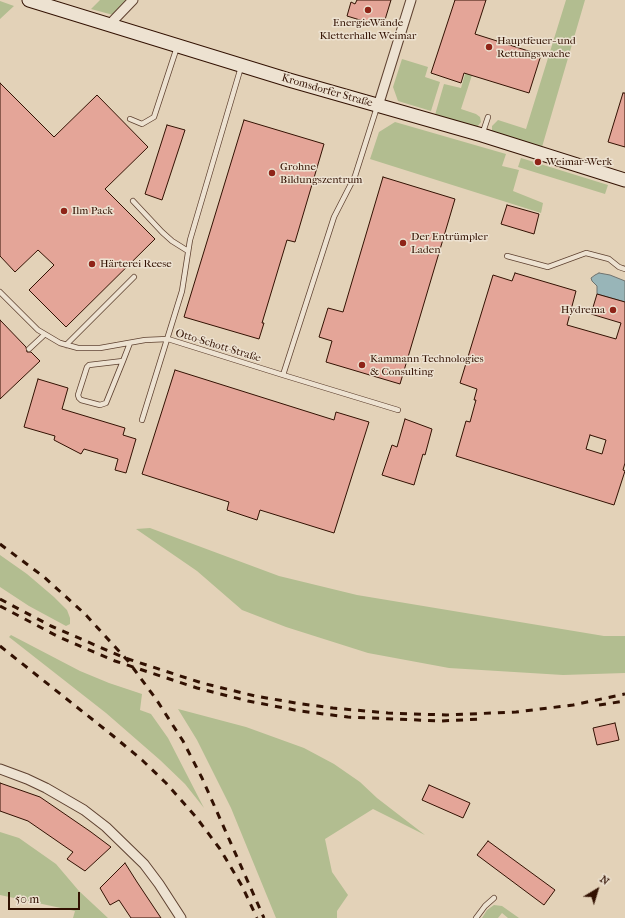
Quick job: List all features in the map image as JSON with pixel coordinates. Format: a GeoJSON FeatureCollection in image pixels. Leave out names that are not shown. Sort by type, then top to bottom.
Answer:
{"type":"FeatureCollection","features":[{"type":"Feature","properties":{"kind":"street","name":"Kromsdorfer Straße"},"geometry":{"type":"LineString","coordinates":[[29,0],[378,106],[482,135],[625,180]]}},
{"type":"Feature","properties":{"kind":"street"},"geometry":{"type":"LineString","coordinates":[[108,25],[133,0]]}},
{"type":"Feature","properties":{"kind":"street"},"geometry":{"type":"LineString","coordinates":[[378,106],[410,0]]}},
{"type":"Feature","properties":{"kind":"street"},"geometry":{"type":"LineString","coordinates":[[0,769],[46,788],[84,810],[106,827],[144,864],[181,918]]}},
{"type":"Feature","properties":{"kind":"lane"},"geometry":{"type":"LineString","coordinates":[[130,119],[142,124],[154,117],[178,46]]}},
{"type":"Feature","properties":{"kind":"lane"},"geometry":{"type":"LineString","coordinates":[[142,420],[182,291],[190,240],[241,65]]}},
{"type":"Feature","properties":{"kind":"lane"},"geometry":{"type":"LineString","coordinates":[[283,375],[334,217],[355,176],[378,106]]}},
{"type":"Feature","properties":{"kind":"lane"},"geometry":{"type":"LineString","coordinates":[[482,135],[488,117]]}},
{"type":"Feature","properties":{"kind":"lane"},"geometry":{"type":"LineString","coordinates":[[133,201],[162,232],[172,241],[188,251]]}},
{"type":"Feature","properties":{"kind":"lane"},"geometry":{"type":"LineString","coordinates":[[507,256],[548,267],[586,252],[609,259],[619,267],[625,269]]}},
{"type":"Feature","properties":{"kind":"lane"},"geometry":{"type":"LineString","coordinates":[[66,345],[134,277]]}},
{"type":"Feature","properties":{"kind":"lane","name":"Otto-Schott-Straße"},"geometry":{"type":"LineString","coordinates":[[0,292],[44,334],[66,345],[78,348],[100,348],[145,340],[168,339],[398,410]]}},
{"type":"Feature","properties":{"kind":"lane"},"geometry":{"type":"LineString","coordinates":[[29,349],[44,334]]}},
{"type":"Feature","properties":{"kind":"lane"},"geometry":{"type":"LineString","coordinates":[[123,361],[89,365],[87,367],[78,396],[79,398],[81,400],[100,405],[106,403],[123,361],[130,343]]}},
{"type":"Feature","properties":{"kind":"lane"},"geometry":{"type":"LineString","coordinates":[[476,918],[485,906],[494,898]]}},
{"type":"Feature","properties":{"kind":"green space"},"geometry":{"type":"Polygon","coordinates":[[[100,0],[133,0],[117,16],[91,9],[100,0]]]}},
{"type":"Feature","properties":{"kind":"green space"},"geometry":{"type":"Polygon","coordinates":[[[566,0],[585,0],[542,147],[492,132],[492,126],[498,120],[526,129],[566,0]]]}},
{"type":"Feature","properties":{"kind":"green space"},"geometry":{"type":"Polygon","coordinates":[[[0,1],[14,6],[0,19],[0,1]]]}},
{"type":"Feature","properties":{"kind":"green space"},"geometry":{"type":"Polygon","coordinates":[[[402,59],[428,67],[425,77],[440,82],[431,111],[398,101],[393,87],[402,59]]]}},
{"type":"Feature","properties":{"kind":"green space"},"geometry":{"type":"Polygon","coordinates":[[[466,71],[472,75],[461,109],[476,114],[480,117],[481,122],[477,127],[435,115],[444,84],[461,88],[466,71]]]}},
{"type":"Feature","properties":{"kind":"green space"},"geometry":{"type":"Polygon","coordinates":[[[395,122],[506,154],[502,166],[519,170],[513,191],[543,203],[541,213],[370,159],[379,132],[395,122]]]}},
{"type":"Feature","properties":{"kind":"green space"},"geometry":{"type":"Polygon","coordinates":[[[521,158],[608,185],[605,194],[518,167],[521,158]]]}},
{"type":"Feature","properties":{"kind":"green space"},"geometry":{"type":"Polygon","coordinates":[[[150,528],[279,576],[357,595],[604,636],[625,636],[625,673],[563,675],[449,668],[368,653],[286,627],[242,610],[197,571],[136,529],[150,528]]]}},
{"type":"Feature","properties":{"kind":"green space"},"geometry":{"type":"Polygon","coordinates":[[[0,555],[27,574],[54,597],[67,610],[70,618],[70,624],[66,626],[29,606],[0,587],[0,555]]]}},
{"type":"Feature","properties":{"kind":"green space"},"geometry":{"type":"Polygon","coordinates":[[[11,635],[80,671],[142,694],[140,710],[151,714],[168,738],[204,808],[185,784],[160,760],[106,713],[9,637],[11,635]]]}},
{"type":"Feature","properties":{"kind":"green space"},"geometry":{"type":"Polygon","coordinates":[[[178,709],[246,727],[304,748],[334,764],[360,782],[377,798],[425,835],[373,809],[325,839],[332,872],[348,895],[337,911],[337,918],[276,918],[231,808],[197,740],[178,709]]]}},
{"type":"Feature","properties":{"kind":"green space"},"geometry":{"type":"Polygon","coordinates":[[[0,832],[19,838],[56,864],[79,891],[108,918],[73,918],[75,911],[0,895],[0,832]]]}},
{"type":"Feature","properties":{"kind":"green space"},"geometry":{"type":"Polygon","coordinates":[[[494,905],[502,906],[519,918],[508,918],[502,913],[498,918],[482,918],[487,910],[494,905]]]}},
{"type":"Feature","properties":{"kind":"water"},"geometry":{"type":"Polygon","coordinates":[[[599,273],[610,275],[625,281],[625,302],[597,294],[597,286],[591,278],[599,273]]]}},
{"type":"Feature","properties":{"kind":"building","name":"EnergieWände Kletterhalle Weimar"},"geometry":{"type":"Polygon","coordinates":[[[357,0],[391,0],[384,23],[374,20],[373,24],[347,16],[351,2],[355,4],[357,0]]]}},
{"type":"Feature","properties":{"kind":"building"},"geometry":{"type":"Polygon","coordinates":[[[455,0],[486,0],[475,34],[541,55],[529,93],[464,73],[461,83],[431,73],[455,0]]]}},
{"type":"Feature","properties":{"kind":"building"},"geometry":{"type":"Polygon","coordinates":[[[0,83],[54,137],[97,95],[148,147],[105,189],[155,239],[66,327],[29,290],[54,265],[38,250],[15,272],[0,256],[0,83]]]}},
{"type":"Feature","properties":{"kind":"building"},"geometry":{"type":"Polygon","coordinates":[[[623,93],[625,93],[625,147],[608,142],[623,93]]]}},
{"type":"Feature","properties":{"kind":"building"},"geometry":{"type":"Polygon","coordinates":[[[244,120],[324,144],[295,242],[287,240],[262,323],[264,323],[259,339],[184,317],[244,120]]]}},
{"type":"Feature","properties":{"kind":"building"},"geometry":{"type":"Polygon","coordinates":[[[167,125],[185,130],[162,200],[145,194],[167,125]]]}},
{"type":"Feature","properties":{"kind":"building","name":"Der Entrümpler Laden"},"geometry":{"type":"Polygon","coordinates":[[[383,177],[455,199],[400,384],[326,362],[332,341],[319,337],[328,308],[343,312],[383,177]]]}},
{"type":"Feature","properties":{"kind":"building"},"geometry":{"type":"Polygon","coordinates":[[[507,205],[539,214],[534,234],[501,224],[507,205]]]}},
{"type":"Feature","properties":{"kind":"building"},"geometry":{"type":"Polygon","coordinates":[[[515,273],[576,291],[567,325],[616,339],[621,323],[591,314],[597,294],[625,302],[625,463],[623,470],[625,471],[614,505],[456,456],[466,421],[470,422],[476,400],[474,400],[477,389],[460,383],[493,275],[512,281],[515,273]],[[590,435],[586,449],[602,454],[606,440],[590,435]]]}},
{"type":"Feature","properties":{"kind":"building"},"geometry":{"type":"Polygon","coordinates":[[[0,320],[26,347],[27,352],[31,352],[40,361],[0,399],[0,320]]]}},
{"type":"Feature","properties":{"kind":"building"},"geometry":{"type":"Polygon","coordinates":[[[175,370],[334,420],[336,412],[369,422],[334,533],[260,510],[257,520],[227,510],[229,502],[142,474],[175,370]]]}},
{"type":"Feature","properties":{"kind":"building"},"geometry":{"type":"Polygon","coordinates":[[[38,379],[68,388],[62,409],[125,428],[123,435],[136,439],[126,473],[115,470],[118,459],[84,449],[81,454],[54,440],[55,436],[24,427],[38,379]]]}},
{"type":"Feature","properties":{"kind":"building"},"geometry":{"type":"Polygon","coordinates":[[[405,419],[432,429],[425,455],[423,454],[414,485],[382,475],[392,445],[397,447],[405,419]]]}},
{"type":"Feature","properties":{"kind":"building"},"geometry":{"type":"Polygon","coordinates":[[[615,723],[619,740],[597,745],[593,728],[615,723]]]}},
{"type":"Feature","properties":{"kind":"building"},"geometry":{"type":"Polygon","coordinates":[[[0,783],[40,797],[111,847],[85,871],[67,859],[73,852],[28,821],[0,811],[0,783]]]}},
{"type":"Feature","properties":{"kind":"building"},"geometry":{"type":"Polygon","coordinates":[[[429,785],[470,803],[463,818],[422,800],[429,785]]]}},
{"type":"Feature","properties":{"kind":"building"},"geometry":{"type":"Polygon","coordinates":[[[488,841],[555,890],[544,905],[477,855],[488,841]]]}},
{"type":"Feature","properties":{"kind":"building"},"geometry":{"type":"Polygon","coordinates":[[[125,863],[161,918],[131,918],[119,900],[110,905],[100,888],[125,863]]]}},
{"type":"Feature","properties":{"kind":"railway"},"geometry":{"type":"LineString","coordinates":[[0,544],[44,577],[85,614],[128,661],[156,699],[183,741],[202,778],[264,918]]}},
{"type":"Feature","properties":{"kind":"railway"},"geometry":{"type":"LineString","coordinates":[[0,599],[51,626],[125,658],[202,683],[255,696],[302,704],[388,713],[446,715],[516,712],[573,705],[625,694]]}},
{"type":"Feature","properties":{"kind":"railway"},"geometry":{"type":"LineString","coordinates":[[0,606],[59,637],[115,661],[197,688],[248,701],[300,711],[348,717],[440,721],[482,719]]}},
{"type":"Feature","properties":{"kind":"railway"},"geometry":{"type":"LineString","coordinates":[[0,646],[112,735],[142,760],[166,783],[196,817],[220,849],[242,886],[257,918]]}},
{"type":"Feature","properties":{"kind":"railway"},"geometry":{"type":"LineString","coordinates":[[599,705],[625,701]]}},
{"type":"Feature","properties":{"kind":"place","name":"EnergieWände Kletterhalle Weimar"},"geometry":{"type":"Point","coordinates":[368,10]}},
{"type":"Feature","properties":{"kind":"place","name":"Hauptfeuer- und Rettungswache"},"geometry":{"type":"Point","coordinates":[489,47]}},
{"type":"Feature","properties":{"kind":"place","name":"Weimar-Werk"},"geometry":{"type":"Point","coordinates":[538,162]}},
{"type":"Feature","properties":{"kind":"place","name":"Grohne Bildungszentrum"},"geometry":{"type":"Point","coordinates":[272,173]}},
{"type":"Feature","properties":{"kind":"place","name":"Ilm Pack"},"geometry":{"type":"Point","coordinates":[64,211]}},
{"type":"Feature","properties":{"kind":"place","name":"Der Entrümpler Laden"},"geometry":{"type":"Point","coordinates":[403,243]}},
{"type":"Feature","properties":{"kind":"place","name":"Härterei Reese"},"geometry":{"type":"Point","coordinates":[92,264]}},
{"type":"Feature","properties":{"kind":"place","name":"Hydrema"},"geometry":{"type":"Point","coordinates":[613,310]}},
{"type":"Feature","properties":{"kind":"place","name":"Kammann Technologies & Consulting"},"geometry":{"type":"Point","coordinates":[362,365]}}]}
